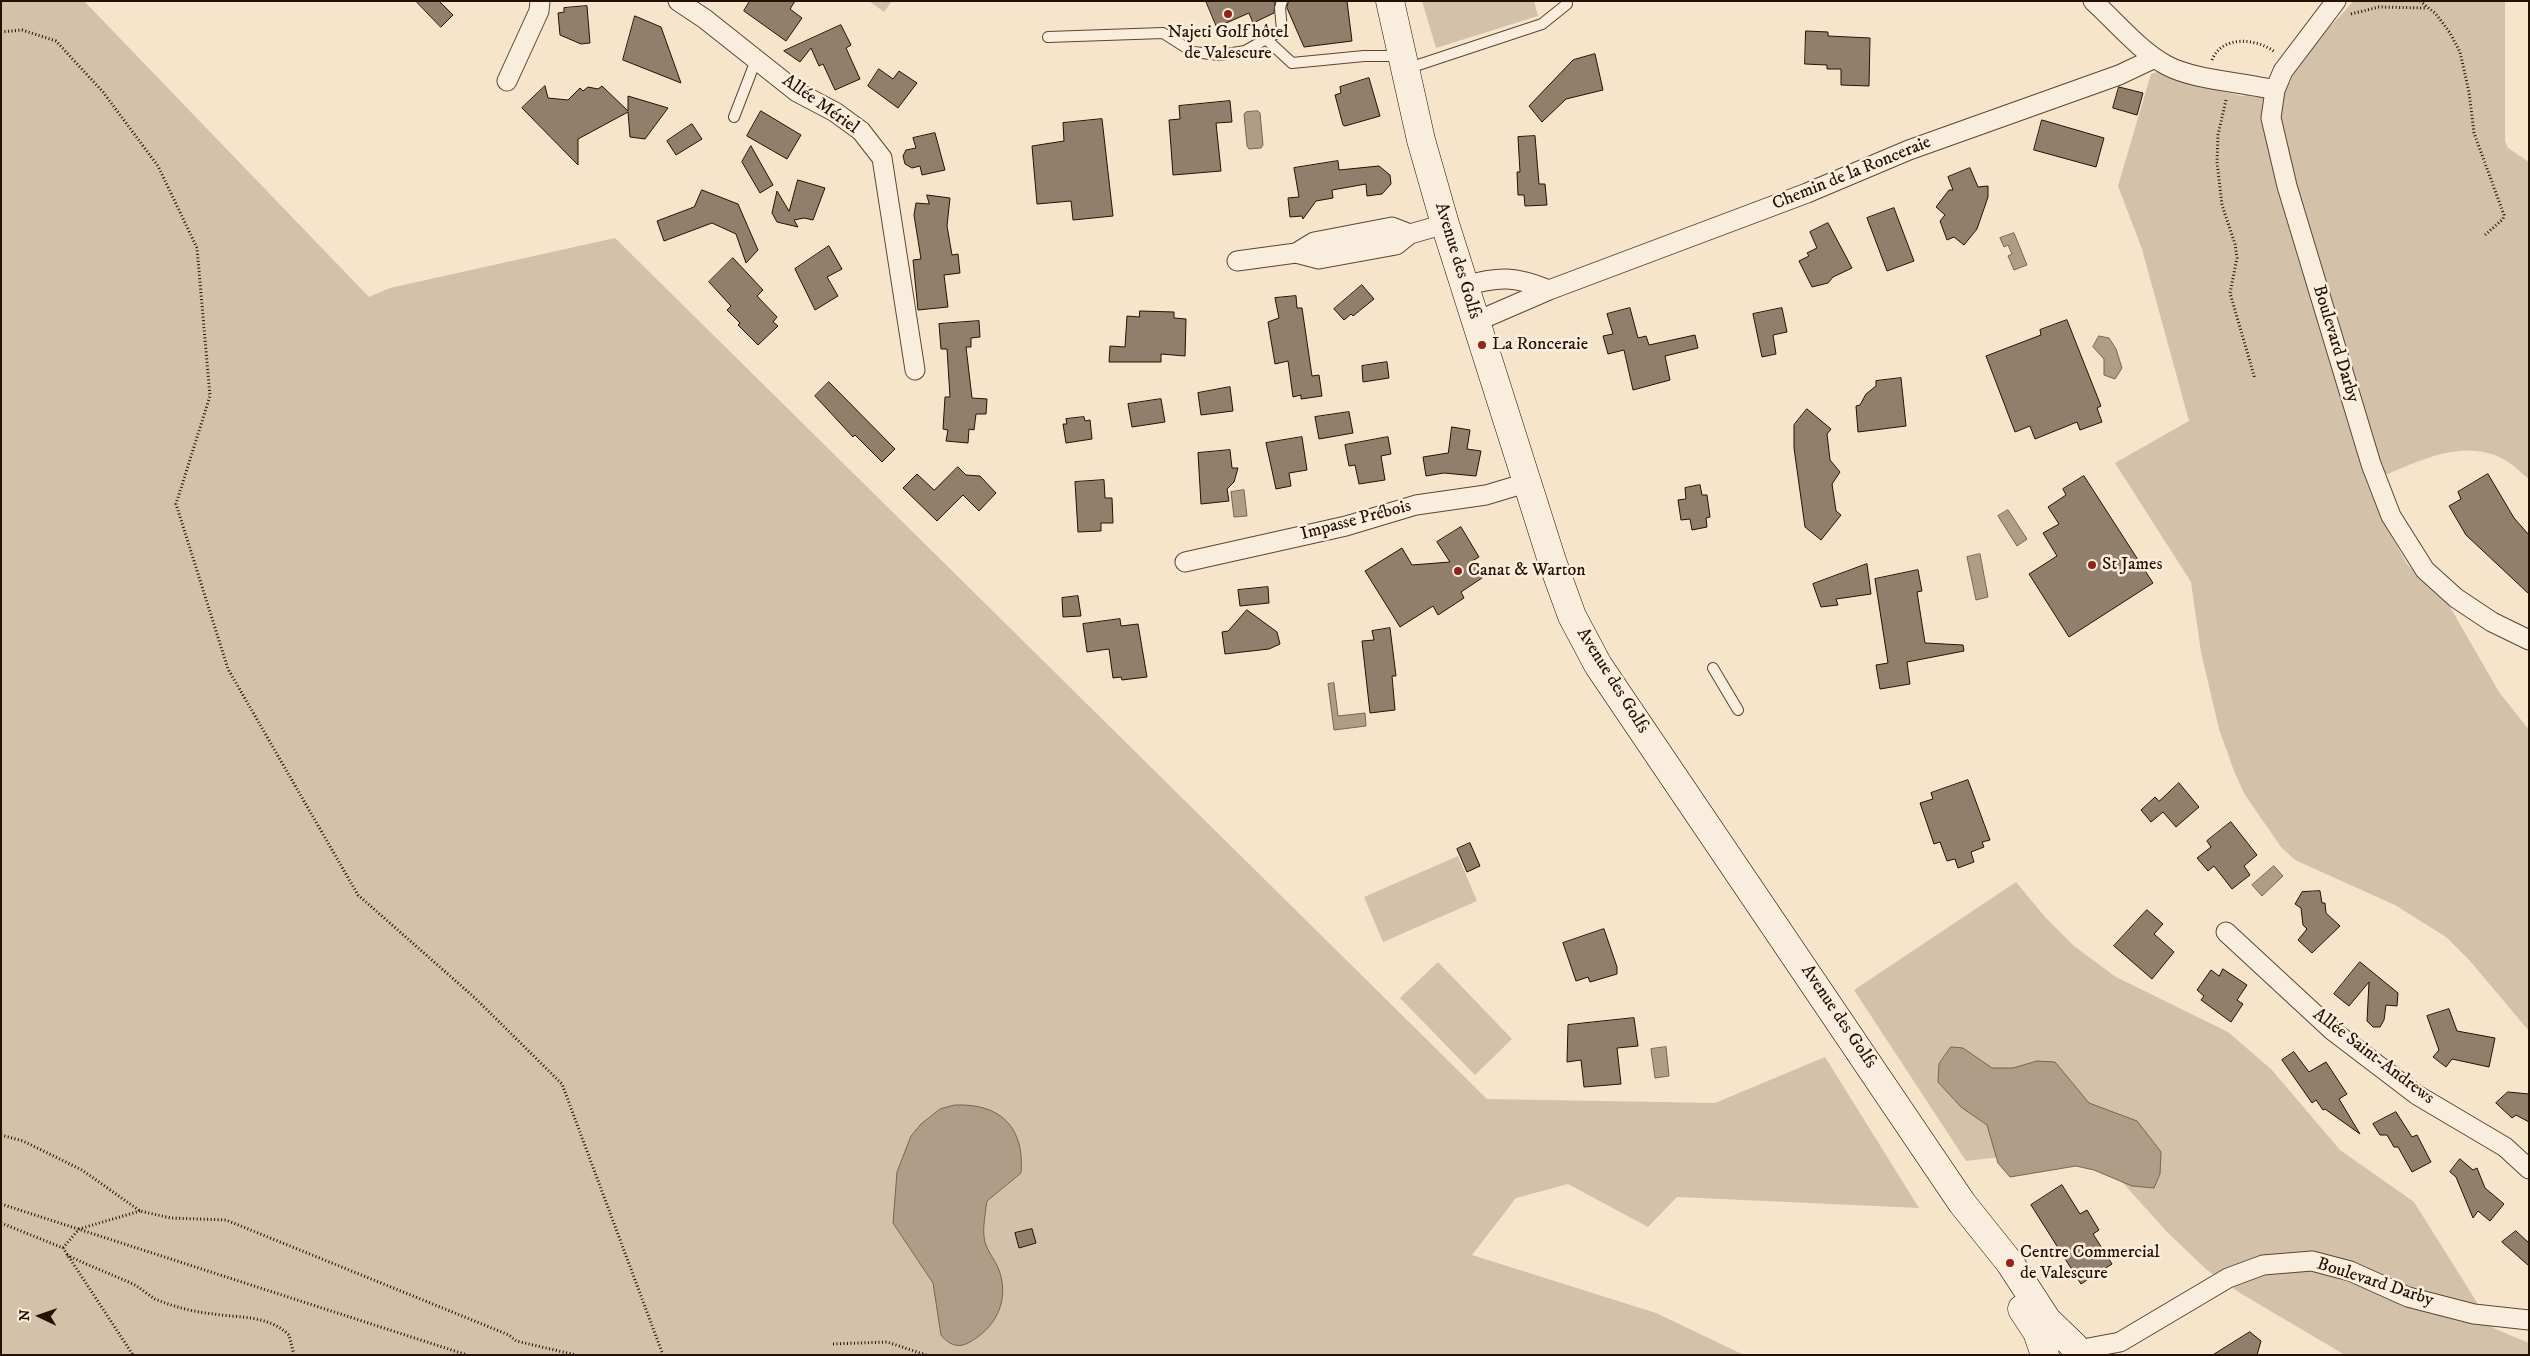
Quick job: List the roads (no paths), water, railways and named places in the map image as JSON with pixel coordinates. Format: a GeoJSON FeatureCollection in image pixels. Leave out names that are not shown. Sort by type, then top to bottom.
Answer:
{"type":"FeatureCollection","features":[{"type":"Feature","properties":{"kind":"main road","name":"Avenue des Golfs"},"geometry":{"type":"LineString","coordinates":[[1390,1],[1421,140],[1445,224],[1526,483],[1572,616],[1598,665],[1962,1203],[2010,1263],[2047,1320],[2075,1351]]}},
{"type":"Feature","properties":{"kind":"main road","name":"Avenue des Golfs"},"geometry":{"type":"LineString","coordinates":[[1962,1203],[1997,1270],[2037,1332],[2045,1355]]}},
{"type":"Feature","properties":{"kind":"street"},"geometry":{"type":"LineString","coordinates":[[507,81],[539,11],[540,1]]}},
{"type":"Feature","properties":{"kind":"street","name":"Allée Mériel"},"geometry":{"type":"LineString","coordinates":[[678,1],[797,92],[835,112],[861,131],[882,158],[915,370]]}},
{"type":"Feature","properties":{"kind":"street"},"geometry":{"type":"LineString","coordinates":[[2093,1],[2155,58],[2182,72],[2275,90]]}},
{"type":"Feature","properties":{"kind":"street","name":"Boulevard Darby"},"geometry":{"type":"LineString","coordinates":[[2336,1],[2283,71],[2275,90],[2271,118],[2287,186],[2370,464],[2391,516],[2425,570],[2456,598],[2492,622],[2529,640]]}},
{"type":"Feature","properties":{"kind":"street","name":"Chemin de la Ronceraie"},"geometry":{"type":"LineString","coordinates":[[1475,322],[1549,290],[1807,193],[1909,150],[2119,75],[2155,58]]}},
{"type":"Feature","properties":{"kind":"street"},"geometry":{"type":"LineString","coordinates":[[1237,261],[1296,253],[1314,242],[1392,227],[1410,234],[1445,224]]}},
{"type":"Feature","properties":{"kind":"street"},"geometry":{"type":"LineString","coordinates":[[1464,286],[1491,278],[1524,280],[1549,290]]}},
{"type":"Feature","properties":{"kind":"street","name":"Impasse Prébois"},"geometry":{"type":"LineString","coordinates":[[1185,562],[1346,526],[1416,505],[1486,494],[1526,483]]}},
{"type":"Feature","properties":{"kind":"street","name":"Allée Saint-Andrews"},"geometry":{"type":"LineString","coordinates":[[2226,932],[2333,1031],[2417,1095],[2505,1147],[2529,1169]]}},
{"type":"Feature","properties":{"kind":"street","name":"Boulevard Darby"},"geometry":{"type":"LineString","coordinates":[[2075,1351],[2115,1348],[2228,1278],[2263,1265],[2312,1261],[2350,1272],[2408,1297],[2474,1314],[2529,1320]]}},
{"type":"Feature","properties":{"kind":"lane"},"geometry":{"type":"LineString","coordinates":[[1048,37],[1163,33],[1193,52],[1220,55],[1245,51],[1282,30],[1280,8],[1282,1]]}},
{"type":"Feature","properties":{"kind":"lane"},"geometry":{"type":"LineString","coordinates":[[1266,39],[1292,62],[1364,56],[1403,63],[1542,24],[1567,4]]}},
{"type":"Feature","properties":{"kind":"lane"},"geometry":{"type":"LineString","coordinates":[[734,117],[756,60]]}},
{"type":"Feature","properties":{"kind":"lane"},"geometry":{"type":"LineString","coordinates":[[1713,668],[1738,710]]}},
{"type":"Feature","properties":{"kind":"place","name":"Najeti Golf hôtel de Valescure"},"geometry":{"type":"Point","coordinates":[1228,14]}},
{"type":"Feature","properties":{"kind":"place","name":"La Ronceraie"},"geometry":{"type":"Point","coordinates":[1482,345]}},
{"type":"Feature","properties":{"kind":"place","name":"St James"},"geometry":{"type":"Point","coordinates":[2092,565]}},
{"type":"Feature","properties":{"kind":"place","name":"Canat & Warton"},"geometry":{"type":"Point","coordinates":[1458,571]}},
{"type":"Feature","properties":{"kind":"place","name":"Centre Commercial de Valescure"},"geometry":{"type":"Point","coordinates":[2010,1263]}}]}
